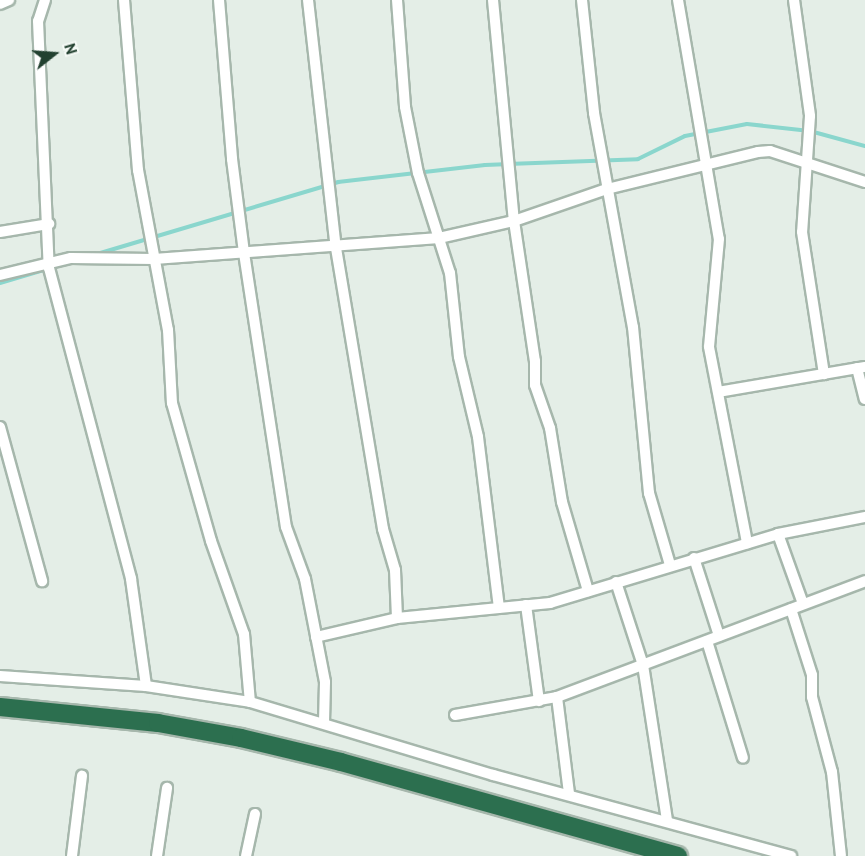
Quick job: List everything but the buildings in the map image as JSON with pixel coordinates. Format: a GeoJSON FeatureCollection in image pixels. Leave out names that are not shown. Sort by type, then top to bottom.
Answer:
{"type":"FeatureCollection","features":[{"type":"Feature","properties":{"kind":"highway"},"geometry":{"type":"LineString","coordinates":[[0,707],[159,723],[262,743],[678,856]]}},
{"type":"Feature","properties":{"kind":"street"},"geometry":{"type":"LineString","coordinates":[[0,4],[9,0]]}},
{"type":"Feature","properties":{"kind":"street"},"geometry":{"type":"LineString","coordinates":[[45,0],[38,21],[50,224],[50,260],[95,449],[131,579],[147,686]]}},
{"type":"Feature","properties":{"kind":"street"},"geometry":{"type":"LineString","coordinates":[[124,0],[138,170],[168,330],[172,403],[212,541],[244,634],[250,702]]}},
{"type":"Feature","properties":{"kind":"street"},"geometry":{"type":"LineString","coordinates":[[219,0],[232,159],[244,253],[286,527],[305,579],[325,682],[324,722]]}},
{"type":"Feature","properties":{"kind":"street"},"geometry":{"type":"LineString","coordinates":[[308,0],[336,248],[383,529],[395,570],[397,618]]}},
{"type":"Feature","properties":{"kind":"street"},"geometry":{"type":"LineString","coordinates":[[397,0],[405,107],[418,173],[450,273],[459,357],[478,437],[500,608]]}},
{"type":"Feature","properties":{"kind":"street"},"geometry":{"type":"LineString","coordinates":[[493,0],[514,221],[536,361],[535,385],[550,428],[562,502],[588,591]]}},
{"type":"Feature","properties":{"kind":"street"},"geometry":{"type":"LineString","coordinates":[[582,0],[594,113],[633,327],[650,493],[670,565]]}},
{"type":"Feature","properties":{"kind":"street"},"geometry":{"type":"LineString","coordinates":[[678,0],[719,239],[710,346],[747,543]]}},
{"type":"Feature","properties":{"kind":"street"},"geometry":{"type":"LineString","coordinates":[[794,0],[808,79],[809,164],[802,232],[824,374]]}},
{"type":"Feature","properties":{"kind":"street"},"geometry":{"type":"LineString","coordinates":[[0,275],[50,260],[154,259],[336,248],[439,238],[514,221],[607,189],[706,164],[770,152],[865,183]]}},
{"type":"Feature","properties":{"kind":"street"},"geometry":{"type":"LineString","coordinates":[[0,232],[50,224]]}},
{"type":"Feature","properties":{"kind":"street"},"geometry":{"type":"LineString","coordinates":[[718,392],[861,368],[865,399]]}},
{"type":"Feature","properties":{"kind":"street"},"geometry":{"type":"LineString","coordinates":[[0,428],[42,581]]}},
{"type":"Feature","properties":{"kind":"street"},"geometry":{"type":"LineString","coordinates":[[316,637],[397,618],[550,603],[778,534],[865,517]]}},
{"type":"Feature","properties":{"kind":"street"},"geometry":{"type":"LineString","coordinates":[[778,534],[803,604]]}},
{"type":"Feature","properties":{"kind":"street"},"geometry":{"type":"LineString","coordinates":[[694,558],[719,636]]}},
{"type":"Feature","properties":{"kind":"street"},"geometry":{"type":"LineString","coordinates":[[455,715],[557,697],[865,581]]}},
{"type":"Feature","properties":{"kind":"street"},"geometry":{"type":"LineString","coordinates":[[616,582],[643,665],[667,820]]}},
{"type":"Feature","properties":{"kind":"street"},"geometry":{"type":"LineString","coordinates":[[526,605],[539,701]]}},
{"type":"Feature","properties":{"kind":"street"},"geometry":{"type":"LineString","coordinates":[[791,609],[812,675],[812,698],[832,772],[841,856]]}},
{"type":"Feature","properties":{"kind":"street"},"geometry":{"type":"LineString","coordinates":[[707,641],[743,758]]}},
{"type":"Feature","properties":{"kind":"street"},"geometry":{"type":"LineString","coordinates":[[0,676],[147,686],[250,702],[324,722],[493,775],[667,820],[791,856]]}},
{"type":"Feature","properties":{"kind":"street"},"geometry":{"type":"LineString","coordinates":[[557,697],[569,794]]}},
{"type":"Feature","properties":{"kind":"street"},"geometry":{"type":"LineString","coordinates":[[72,856],[82,776]]}},
{"type":"Feature","properties":{"kind":"street"},"geometry":{"type":"LineString","coordinates":[[157,856],[167,788]]}},
{"type":"Feature","properties":{"kind":"street"},"geometry":{"type":"LineString","coordinates":[[246,856],[255,814]]}},
{"type":"Feature","properties":{"kind":"waterway"},"geometry":{"type":"LineString","coordinates":[[97,254],[338,182],[485,165],[638,159],[685,136],[747,124],[810,131],[865,146]]}},
{"type":"Feature","properties":{"kind":"waterway"},"geometry":{"type":"LineString","coordinates":[[0,283],[47,269]]}}]}
